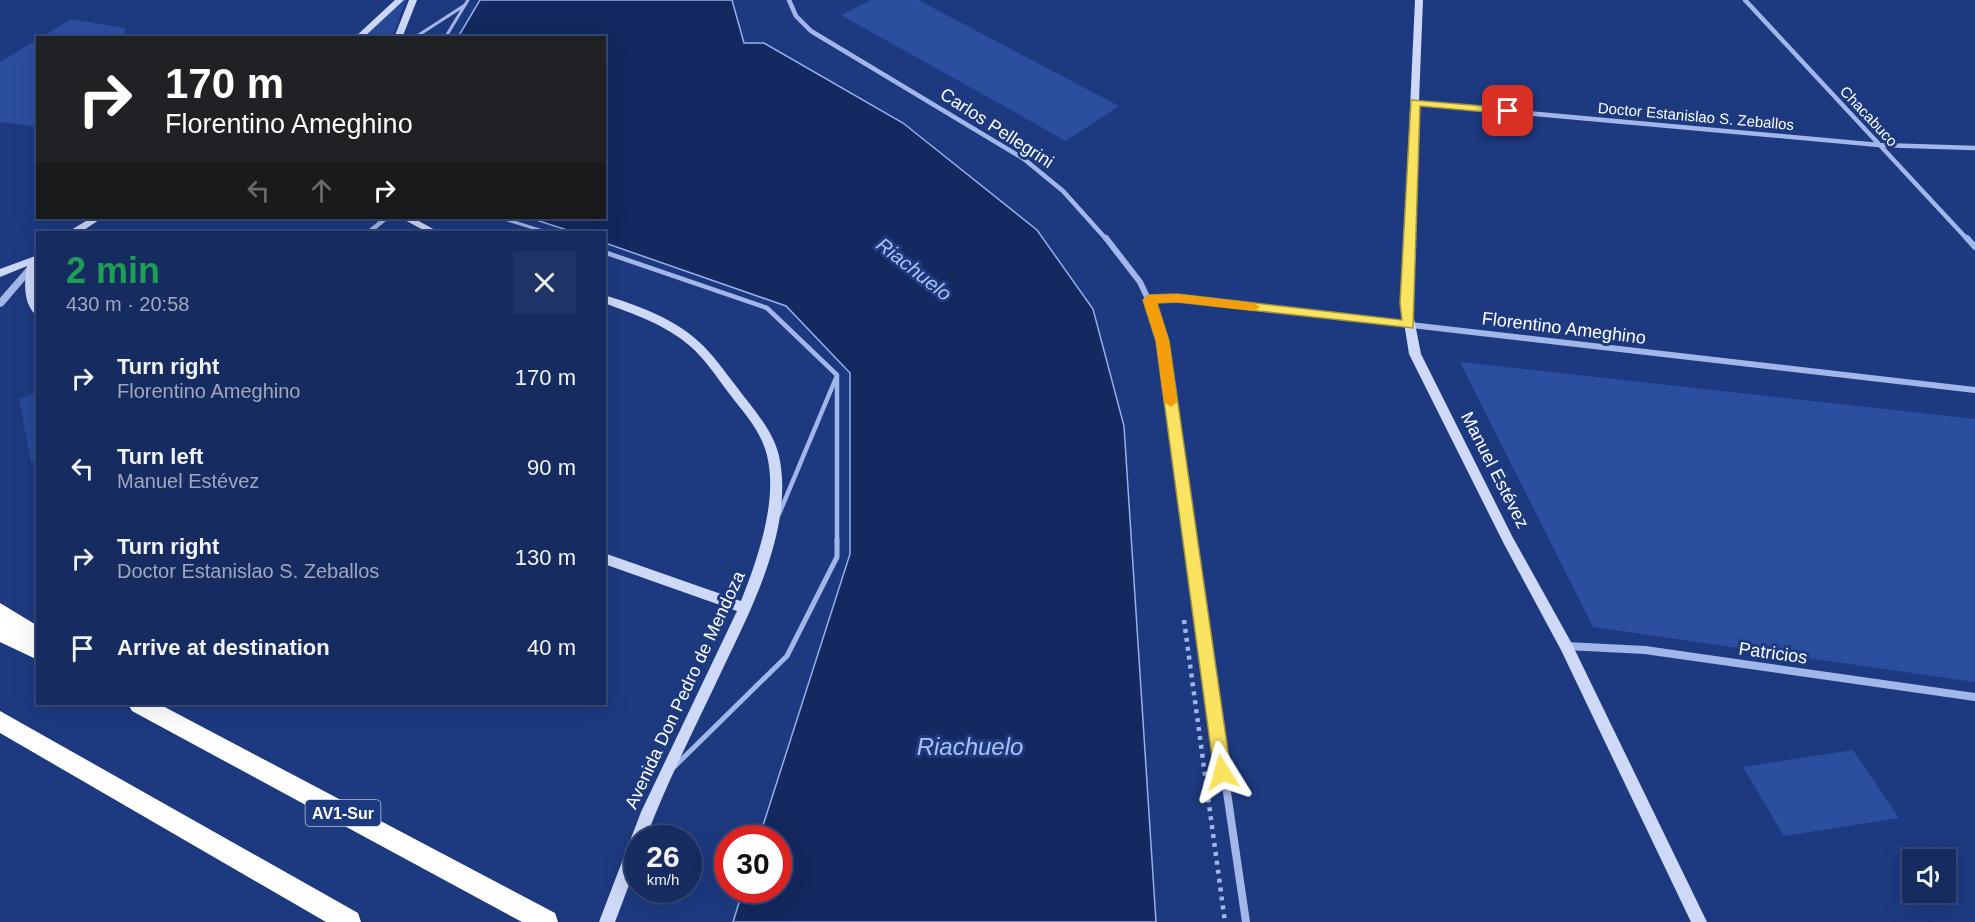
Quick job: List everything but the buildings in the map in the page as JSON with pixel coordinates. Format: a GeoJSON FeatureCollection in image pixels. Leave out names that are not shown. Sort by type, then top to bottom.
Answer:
{"type":"FeatureCollection","features":[{"type":"Feature","properties":{"kind":"highway"},"geometry":{"type":"LineString","coordinates":[[0,612],[36,636]]}},
{"type":"Feature","properties":{"kind":"highway"},"geometry":{"type":"LineString","coordinates":[[0,632],[36,650]]}},
{"type":"Feature","properties":{"kind":"highway","name":"AV1-Sur"},"geometry":{"type":"LineString","coordinates":[[141,705],[546,922]]}},
{"type":"Feature","properties":{"kind":"highway"},"geometry":{"type":"LineString","coordinates":[[0,721],[349,922]]}},
{"type":"Feature","properties":{"kind":"main road"},"geometry":{"type":"LineString","coordinates":[[360,36],[400,0]]}},
{"type":"Feature","properties":{"kind":"main road"},"geometry":{"type":"LineString","coordinates":[[399,36],[413,0]]}},
{"type":"Feature","properties":{"kind":"main road","name":"Manuel Estévez"},"geometry":{"type":"LineString","coordinates":[[1419,0],[1406,303],[1408,325],[1415,354],[1508,540],[1566,646],[1699,922]]}},
{"type":"Feature","properties":{"kind":"main road"},"geometry":{"type":"LineString","coordinates":[[77,231],[95,219]]}},
{"type":"Feature","properties":{"kind":"main road"},"geometry":{"type":"LineString","coordinates":[[408,219],[432,231]]}},
{"type":"Feature","properties":{"kind":"main road"},"geometry":{"type":"LineString","coordinates":[[0,273],[34,262],[34,306],[36,309]]}},
{"type":"Feature","properties":{"kind":"main road","name":"Avenida Don Pedro de Mendoza"},"geometry":{"type":"LineString","coordinates":[[606,300],[656,319],[694,343],[755,418],[773,457],[775,483],[767,542],[746,608],[629,858],[607,922]]}},
{"type":"Feature","properties":{"kind":"main road"},"geometry":{"type":"LineString","coordinates":[[606,559],[746,608]]}},
{"type":"Feature","properties":{"kind":"street","name":"Carlos Pellegrini"},"geometry":{"type":"LineString","coordinates":[[789,0],[796,16],[811,31],[1036,167],[1095,224],[1140,282],[1149,300],[1163,341],[1213,706],[1246,922]]}},
{"type":"Feature","properties":{"kind":"street","name":"Chacabuco"},"geometry":{"type":"LineString","coordinates":[[1745,0],[1975,247]]}},
{"type":"Feature","properties":{"kind":"street","name":"Doctor Estanislao S. Zeballos"},"geometry":{"type":"LineString","coordinates":[[1415,103],[1879,145],[1975,148]]}},
{"type":"Feature","properties":{"kind":"street"},"geometry":{"type":"LineString","coordinates":[[370,231],[385,219]]}},
{"type":"Feature","properties":{"kind":"street"},"geometry":{"type":"LineString","coordinates":[[0,304],[34,262]]}},
{"type":"Feature","properties":{"kind":"street","name":"Florentino Ameghino"},"geometry":{"type":"LineString","coordinates":[[1149,300],[1177,298],[1975,390]]}},
{"type":"Feature","properties":{"kind":"street","name":"Patricios"},"geometry":{"type":"LineString","coordinates":[[1566,646],[1646,650],[1975,697]]}},
{"type":"Feature","properties":{"kind":"lane"},"geometry":{"type":"LineString","coordinates":[[446,36],[468,0]]}},
{"type":"Feature","properties":{"kind":"lane"},"geometry":{"type":"LineString","coordinates":[[417,36],[465,5]]}},
{"type":"Feature","properties":{"kind":"lane"},"geometry":{"type":"LineString","coordinates":[[504,219],[543,231]]}},
{"type":"Feature","properties":{"kind":"lane"},"geometry":{"type":"LineString","coordinates":[[606,253],[767,308],[837,375],[837,557],[787,656],[668,773]]}},
{"type":"Feature","properties":{"kind":"lane"},"geometry":{"type":"LineString","coordinates":[[767,542],[837,375]]}},
{"type":"Feature","properties":{"kind":"path"},"geometry":{"type":"LineString","coordinates":[[1183,612],[1225,922]]}},
{"type":"Feature","properties":{"kind":"shaded area"},"geometry":{"type":"Polygon","coordinates":[[[404,0],[406,0],[392,36],[364,36],[404,0]]]}},
{"type":"Feature","properties":{"kind":"shaded area"},"geometry":{"type":"Polygon","coordinates":[[[36,392],[36,459],[31,463],[19,399],[36,392]]]}},
{"type":"Feature","properties":{"kind":"water","name":"Riachuelo"},"geometry":{"type":"Polygon","coordinates":[[[480,0],[732,0],[744,43],[764,43],[903,123],[1037,230],[1093,309],[1124,426],[1156,922],[733,922],[739,903],[792,903],[792,825],[763,825],[850,554],[850,373],[786,306],[606,243],[606,231],[570,231],[533,219],[606,219],[606,36],[459,36],[480,0]]]}},
{"type":"Feature","properties":{"kind":"slow traffic"},"geometry":{"type":"LineString","coordinates":[[1171,402],[1163,341],[1158,320],[1149,300],[1164,297],[1254,307]]}},
{"type":"Feature","properties":{"kind":"route"},"geometry":{"type":"LineString","coordinates":[[1222,772],[1163,341],[1158,320],[1149,300],[1164,297],[1177,298],[1408,325],[1406,303],[1415,103],[1508,111]]}}]}
